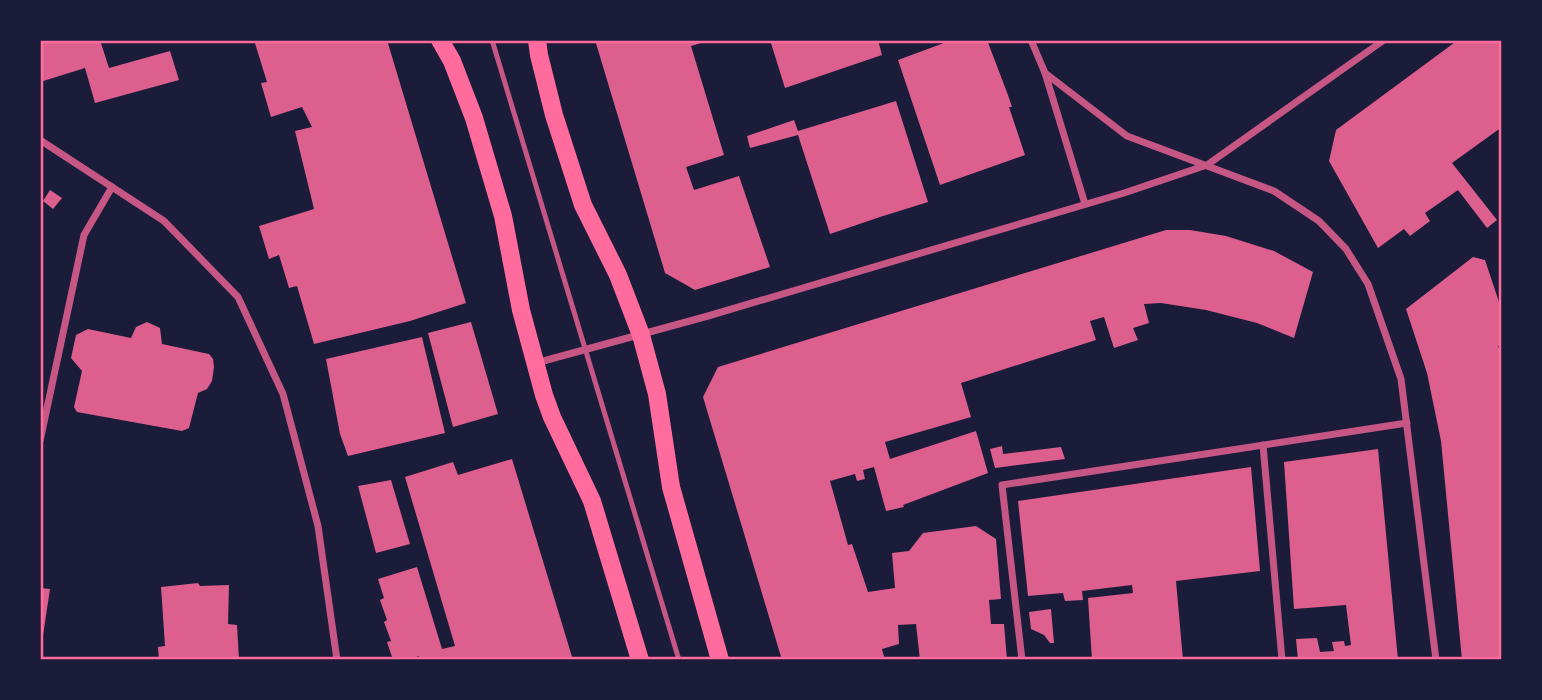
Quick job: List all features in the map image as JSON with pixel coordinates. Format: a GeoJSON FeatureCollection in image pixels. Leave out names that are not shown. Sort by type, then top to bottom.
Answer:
{"type":"FeatureCollection","features":[{"type":"Feature","properties":{"kind":"main road"},"geometry":{"type":"LineString","coordinates":[[440,40],[452,61],[474,118],[503,216],[521,310],[552,417],[592,501],[640,660]]}},
{"type":"Feature","properties":{"kind":"main road"},"geometry":{"type":"LineString","coordinates":[[537,40],[538,55],[554,116],[579,195],[618,275],[642,335],[657,394],[671,487],[720,660]]}},
{"type":"Feature","properties":{"kind":"street"},"geometry":{"type":"LineString","coordinates":[[1031,40],[1045,73],[1085,204]]}},
{"type":"Feature","properties":{"kind":"street"},"geometry":{"type":"LineString","coordinates":[[536,363],[642,335],[1085,204],[1207,165],[1384,40]]}},
{"type":"Feature","properties":{"kind":"street"},"geometry":{"type":"LineString","coordinates":[[1045,73],[1127,136],[1274,191],[1319,221],[1346,249],[1368,284],[1401,379],[1436,660]]}},
{"type":"Feature","properties":{"kind":"street"},"geometry":{"type":"LineString","coordinates":[[40,140],[164,221],[238,297],[283,394],[318,526],[338,660]]}},
{"type":"Feature","properties":{"kind":"street"},"geometry":{"type":"LineString","coordinates":[[40,441],[84,235],[112,187]]}},
{"type":"Feature","properties":{"kind":"street"},"geometry":{"type":"LineString","coordinates":[[1022,660],[1002,485],[1407,423]]}},
{"type":"Feature","properties":{"kind":"street"},"geometry":{"type":"LineString","coordinates":[[1264,445],[1282,660]]}},
{"type":"Feature","properties":{"kind":"lane"},"geometry":{"type":"LineString","coordinates":[[492,40],[679,660]]}},
{"type":"Feature","properties":{"kind":"building"},"geometry":{"type":"Polygon","coordinates":[[[40,40],[100,40],[109,68],[170,51],[179,80],[95,103],[85,68],[40,82],[40,40]]]}},
{"type":"Feature","properties":{"kind":"building"},"geometry":{"type":"Polygon","coordinates":[[[254,40],[387,40],[466,303],[410,321],[314,344],[297,286],[289,288],[279,255],[269,259],[259,226],[314,209],[295,131],[312,127],[302,107],[271,117],[261,83],[267,82],[254,40]]]}},
{"type":"Feature","properties":{"kind":"building"},"geometry":{"type":"Polygon","coordinates":[[[595,40],[711,40],[691,46],[724,155],[686,167],[694,190],[739,176],[770,267],[695,290],[665,273],[595,40]]]}},
{"type":"Feature","properties":{"kind":"building"},"geometry":{"type":"Polygon","coordinates":[[[770,40],[878,40],[882,55],[785,88],[770,40]]]}},
{"type":"Feature","properties":{"kind":"building"},"geometry":{"type":"Polygon","coordinates":[[[952,40],[987,40],[1012,107],[1009,107],[1025,155],[940,185],[898,60],[952,40]]]}},
{"type":"Feature","properties":{"kind":"building"},"geometry":{"type":"Polygon","coordinates":[[[1458,40],[1502,40],[1502,127],[1452,163],[1497,220],[1487,228],[1458,190],[1425,213],[1430,221],[1410,236],[1404,229],[1378,248],[1329,161],[1336,130],[1458,40]]]}},
{"type":"Feature","properties":{"kind":"building"},"geometry":{"type":"Polygon","coordinates":[[[896,101],[928,202],[830,234],[798,135],[750,148],[747,136],[794,120],[798,131],[896,101]]]}},
{"type":"Feature","properties":{"kind":"building"},"geometry":{"type":"Polygon","coordinates":[[[50,190],[62,198],[53,209],[43,201],[50,190]]]}},
{"type":"Feature","properties":{"kind":"building"},"geometry":{"type":"Polygon","coordinates":[[[1166,230],[1190,230],[1226,236],[1274,251],[1313,272],[1294,338],[1257,323],[1206,310],[1161,303],[1144,304],[1149,323],[1133,328],[1138,340],[1114,348],[1104,317],[1090,321],[1096,340],[961,383],[971,417],[885,442],[890,459],[976,431],[988,473],[903,505],[904,507],[886,511],[874,467],[863,470],[865,479],[857,481],[855,474],[830,481],[848,545],[852,544],[868,592],[895,588],[892,553],[909,551],[923,533],[976,526],[996,539],[1001,599],[989,600],[991,624],[1004,624],[1007,660],[920,660],[916,624],[898,625],[899,644],[882,649],[885,660],[782,660],[703,397],[718,367],[1166,230]]]}},
{"type":"Feature","properties":{"kind":"building"},"geometry":{"type":"Polygon","coordinates":[[[1473,257],[1485,260],[1502,311],[1502,345],[1498,346],[1502,355],[1502,660],[1462,660],[1441,441],[1427,373],[1406,309],[1473,257]]]}},
{"type":"Feature","properties":{"kind":"building"},"geometry":{"type":"Polygon","coordinates":[[[147,322],[160,328],[162,344],[209,354],[213,359],[212,381],[207,389],[198,393],[189,428],[182,431],[77,412],[74,407],[82,371],[71,358],[76,335],[88,329],[131,338],[136,327],[147,322]]]}},
{"type":"Feature","properties":{"kind":"building"},"geometry":{"type":"Polygon","coordinates":[[[471,322],[498,414],[453,427],[428,333],[471,322]]]}},
{"type":"Feature","properties":{"kind":"building"},"geometry":{"type":"Polygon","coordinates":[[[422,337],[445,433],[348,456],[340,434],[326,359],[422,337]]]}},
{"type":"Feature","properties":{"kind":"building"},"geometry":{"type":"Polygon","coordinates":[[[1002,446],[1003,454],[1061,447],[1065,459],[995,468],[990,449],[1002,446]]]}},
{"type":"Feature","properties":{"kind":"building"},"geometry":{"type":"Polygon","coordinates":[[[1378,449],[1398,660],[1298,660],[1296,639],[1317,638],[1320,652],[1334,651],[1332,642],[1344,641],[1345,646],[1351,645],[1346,605],[1294,609],[1284,462],[1378,449]]]}},
{"type":"Feature","properties":{"kind":"building"},"geometry":{"type":"Polygon","coordinates":[[[512,459],[573,660],[420,660],[419,656],[408,660],[393,660],[387,642],[391,641],[384,622],[387,620],[380,600],[384,598],[378,579],[417,567],[442,649],[455,646],[405,477],[453,462],[458,475],[512,459]]]}},
{"type":"Feature","properties":{"kind":"building"},"geometry":{"type":"Polygon","coordinates":[[[1251,467],[1260,571],[1176,581],[1183,660],[1092,660],[1088,598],[1133,593],[1132,585],[1082,591],[1083,600],[1065,601],[1063,593],[1028,596],[1018,501],[1251,467]]]}},
{"type":"Feature","properties":{"kind":"building"},"geometry":{"type":"Polygon","coordinates":[[[391,480],[410,544],[376,553],[358,486],[391,480]]]}},
{"type":"Feature","properties":{"kind":"building"},"geometry":{"type":"Polygon","coordinates":[[[198,583],[200,586],[229,585],[228,624],[237,625],[239,660],[159,660],[158,647],[165,646],[161,587],[198,583]]]}},
{"type":"Feature","properties":{"kind":"building"},"geometry":{"type":"Polygon","coordinates":[[[40,588],[50,589],[42,642],[40,642],[40,588]]]}},
{"type":"Feature","properties":{"kind":"building"},"geometry":{"type":"Polygon","coordinates":[[[1051,609],[1054,643],[1031,629],[1029,612],[1051,609]]]}}]}
